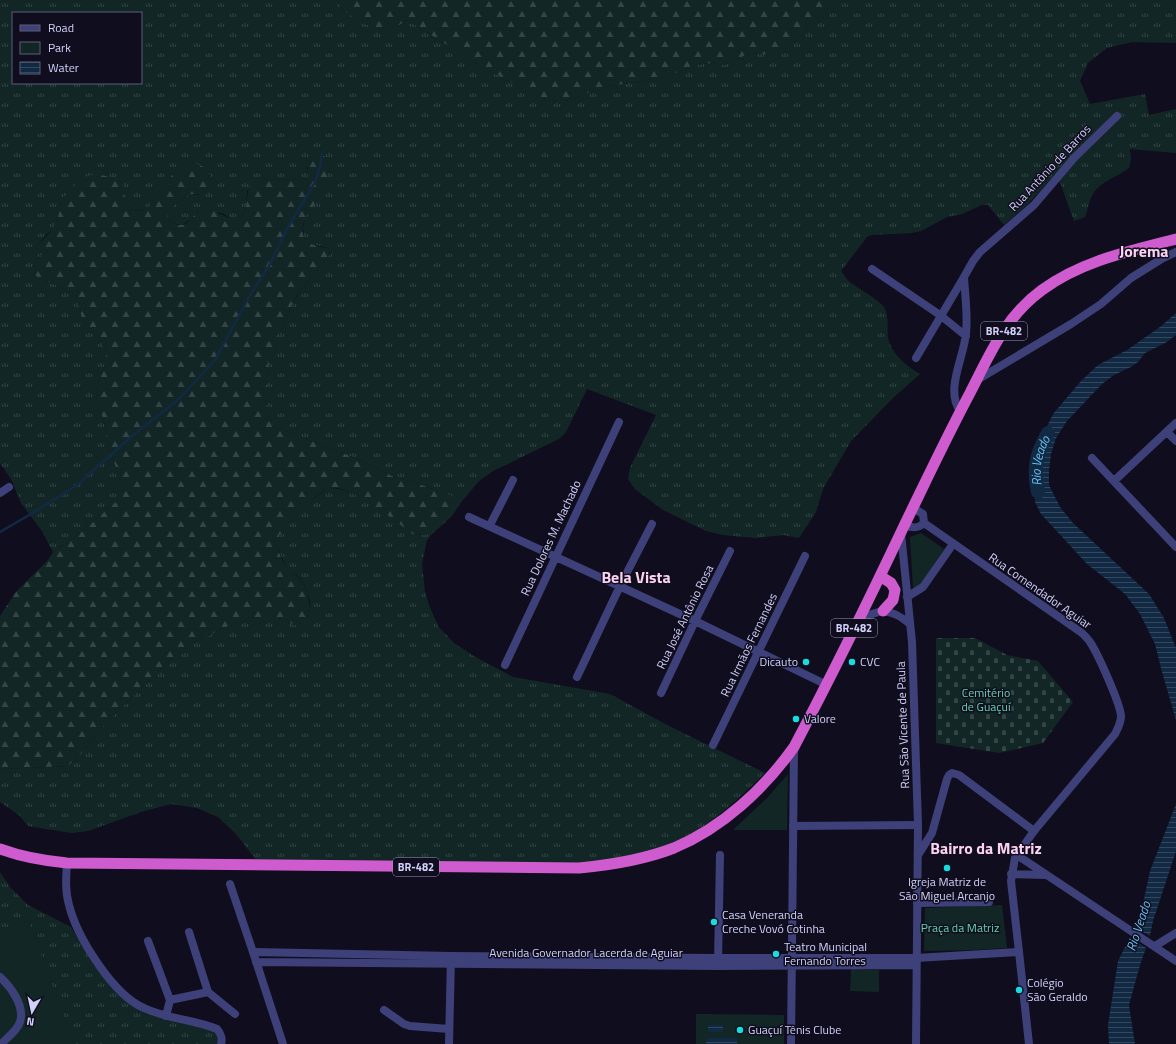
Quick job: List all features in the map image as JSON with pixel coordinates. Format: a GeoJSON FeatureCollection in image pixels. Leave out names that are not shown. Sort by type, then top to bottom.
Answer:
{"type":"FeatureCollection","features":[{"type":"Feature","properties":{"kind":"highway","name":"BR-482"},"geometry":{"type":"LineString","coordinates":[[0,849],[31,858],[66,863],[579,868],[612,864],[646,857],[673,848],[700,835],[730,814],[742,803],[778,769],[794,747],[857,623],[960,411],[986,360],[1008,324],[1041,290],[1064,276],[1096,261],[1131,250],[1176,240]]}},
{"type":"Feature","properties":{"kind":"highway"},"geometry":{"type":"LineString","coordinates":[[880,576],[891,583],[895,590],[893,600],[883,611]]}},
{"type":"Feature","properties":{"kind":"street","name":"Rua Antônio de Barros"},"geometry":{"type":"LineString","coordinates":[[916,358],[940,315],[980,252],[1034,205],[1074,158],[1118,116]]}},
{"type":"Feature","properties":{"kind":"street"},"geometry":{"type":"LineString","coordinates":[[976,380],[1076,321],[1101,304],[1131,278],[1163,258],[1176,252]]}},
{"type":"Feature","properties":{"kind":"street"},"geometry":{"type":"LineString","coordinates":[[872,269],[940,315],[966,336]]}},
{"type":"Feature","properties":{"kind":"street"},"geometry":{"type":"LineString","coordinates":[[960,411],[955,401],[954,389],[966,336],[964,277]]}},
{"type":"Feature","properties":{"kind":"street","name":"Rua Dolores M. Machado"},"geometry":{"type":"LineString","coordinates":[[505,665],[619,422]]}},
{"type":"Feature","properties":{"kind":"street"},"geometry":{"type":"LineString","coordinates":[[1114,481],[1176,423]]}},
{"type":"Feature","properties":{"kind":"street"},"geometry":{"type":"LineString","coordinates":[[1167,432],[1176,441]]}},
{"type":"Feature","properties":{"kind":"street"},"geometry":{"type":"LineString","coordinates":[[1092,458],[1176,547]]}},
{"type":"Feature","properties":{"kind":"street"},"geometry":{"type":"LineString","coordinates":[[490,525],[513,480]]}},
{"type":"Feature","properties":{"kind":"street"},"geometry":{"type":"LineString","coordinates":[[0,493],[9,486]]}},
{"type":"Feature","properties":{"kind":"street"},"geometry":{"type":"LineString","coordinates":[[903,529],[920,527],[924,524],[923,514],[913,508]]}},
{"type":"Feature","properties":{"kind":"street"},"geometry":{"type":"LineString","coordinates":[[469,517],[490,525],[759,651],[826,685]]}},
{"type":"Feature","properties":{"kind":"street"},"geometry":{"type":"LineString","coordinates":[[577,677],[620,586],[652,524]]}},
{"type":"Feature","properties":{"kind":"street","name":"Rua Comendador Aguiar"},"geometry":{"type":"LineString","coordinates":[[924,524],[1082,633],[1095,651],[1119,706],[1121,717],[1120,725],[1115,734],[1034,831],[1017,855]]}},
{"type":"Feature","properties":{"kind":"street","name":"Rua São Vicente de Paula"},"geometry":{"type":"LineString","coordinates":[[903,529],[907,597],[912,642],[918,825],[916,1044]]}},
{"type":"Feature","properties":{"kind":"street"},"geometry":{"type":"LineString","coordinates":[[907,597],[923,587],[953,544]]}},
{"type":"Feature","properties":{"kind":"street","name":"Rua José Antônio Rosa"},"geometry":{"type":"LineString","coordinates":[[661,693],[730,551]]}},
{"type":"Feature","properties":{"kind":"street","name":"Rua Irmãos Fernandes"},"geometry":{"type":"LineString","coordinates":[[714,745],[805,556]]}},
{"type":"Feature","properties":{"kind":"street"},"geometry":{"type":"LineString","coordinates":[[857,623],[871,614],[883,611],[900,616],[910,624]]}},
{"type":"Feature","properties":{"kind":"street"},"geometry":{"type":"LineString","coordinates":[[791,1044],[794,747]]}},
{"type":"Feature","properties":{"kind":"street"},"geometry":{"type":"LineString","coordinates":[[918,855],[932,833],[947,779],[952,773],[959,775],[1034,831]]}},
{"type":"Feature","properties":{"kind":"street"},"geometry":{"type":"LineString","coordinates":[[793,826],[918,825]]}},
{"type":"Feature","properties":{"kind":"street"},"geometry":{"type":"LineString","coordinates":[[718,962],[720,855]]}},
{"type":"Feature","properties":{"kind":"street"},"geometry":{"type":"LineString","coordinates":[[1029,1044],[1011,886],[1014,862],[1017,855],[1176,961]]}},
{"type":"Feature","properties":{"kind":"street"},"geometry":{"type":"LineString","coordinates":[[66,863],[66,889],[73,919],[94,958],[116,986],[132,1002],[143,1008],[166,1016],[217,1029],[221,1033],[221,1044]]}},
{"type":"Feature","properties":{"kind":"street"},"geometry":{"type":"LineString","coordinates":[[1012,874],[1047,875]]}},
{"type":"Feature","properties":{"kind":"street"},"geometry":{"type":"LineString","coordinates":[[230,884],[283,1044]]}},
{"type":"Feature","properties":{"kind":"street"},"geometry":{"type":"LineString","coordinates":[[917,903],[989,902]]}},
{"type":"Feature","properties":{"kind":"street"},"geometry":{"type":"LineString","coordinates":[[189,932],[208,992],[235,1014]]}},
{"type":"Feature","properties":{"kind":"street"},"geometry":{"type":"LineString","coordinates":[[1151,944],[1176,933]]}},
{"type":"Feature","properties":{"kind":"street"},"geometry":{"type":"LineString","coordinates":[[148,941],[170,1000],[166,1016]]}},
{"type":"Feature","properties":{"kind":"street","name":"Avenida Governador Lacerda de Aguiar"},"geometry":{"type":"LineString","coordinates":[[253,952],[451,960]]}},
{"type":"Feature","properties":{"kind":"street"},"geometry":{"type":"LineString","coordinates":[[916,961],[1019,952]]}},
{"type":"Feature","properties":{"kind":"street"},"geometry":{"type":"LineString","coordinates":[[449,1044],[451,960]]}},
{"type":"Feature","properties":{"kind":"street","name":"Avenida Governador Lacerda de Aguiar"},"geometry":{"type":"LineString","coordinates":[[256,962],[451,960],[718,962],[916,961]]}},
{"type":"Feature","properties":{"kind":"street"},"geometry":{"type":"LineString","coordinates":[[0,977],[14,992],[21,1014],[18,1027],[1,1044]]}},
{"type":"Feature","properties":{"kind":"street"},"geometry":{"type":"LineString","coordinates":[[170,1000],[208,992]]}},
{"type":"Feature","properties":{"kind":"street"},"geometry":{"type":"LineString","coordinates":[[384,1010],[404,1024],[410,1026],[449,1029]]}},
{"type":"Feature","properties":{"kind":"green space"},"geometry":{"type":"Polygon","coordinates":[[[0,0],[336,0],[342,9],[368,25],[396,27],[407,20],[481,66],[538,97],[556,101],[565,101],[611,86],[666,77],[694,65],[712,63],[724,65],[750,53],[774,55],[794,43],[836,0],[1176,0],[1176,43],[1132,42],[1107,48],[1088,63],[1080,81],[1090,104],[1145,94],[1149,115],[1176,109],[1176,153],[1130,149],[1131,159],[1129,168],[1097,188],[1091,198],[1085,217],[1074,221],[1061,185],[1055,174],[1027,205],[1004,225],[988,205],[982,205],[962,214],[947,217],[921,231],[871,235],[867,237],[841,271],[850,282],[882,304],[886,310],[888,338],[892,349],[910,368],[920,374],[894,397],[851,441],[823,489],[816,512],[799,538],[783,535],[756,538],[723,535],[706,531],[663,510],[635,489],[628,479],[630,468],[656,415],[587,389],[566,432],[559,439],[493,471],[479,481],[463,500],[392,476],[358,459],[272,426],[266,410],[269,361],[276,351],[278,335],[298,294],[330,254],[328,248],[308,243],[304,237],[303,228],[305,218],[317,199],[327,178],[307,167],[309,180],[269,180],[258,178],[247,191],[246,206],[241,218],[238,219],[233,219],[218,212],[198,211],[190,220],[182,225],[172,223],[168,219],[168,211],[179,201],[190,194],[199,195],[208,189],[210,175],[192,163],[183,170],[171,176],[170,189],[158,193],[149,208],[135,210],[131,208],[125,199],[119,180],[96,175],[65,196],[61,203],[56,224],[35,248],[49,251],[35,262],[34,274],[45,281],[60,286],[75,296],[79,303],[82,320],[98,336],[106,351],[106,364],[96,390],[97,402],[104,421],[107,441],[121,483],[121,492],[117,501],[83,531],[53,552],[42,531],[21,503],[11,479],[0,463],[0,0]]]}},
{"type":"Feature","properties":{"kind":"green space"},"geometry":{"type":"Polygon","coordinates":[[[336,0],[836,0],[784,52],[774,55],[750,53],[724,65],[712,63],[694,65],[666,77],[611,86],[587,93],[577,98],[565,101],[556,101],[538,97],[481,66],[407,20],[397,27],[390,29],[367,25],[345,11],[336,0]]]}},
{"type":"Feature","properties":{"kind":"green space"},"geometry":{"type":"Polygon","coordinates":[[[317,154],[326,157],[328,164],[327,177],[319,197],[305,218],[303,232],[306,240],[315,245],[328,248],[330,254],[297,295],[278,335],[276,351],[269,361],[266,410],[272,426],[358,459],[392,476],[463,500],[451,517],[432,534],[414,535],[359,496],[336,488],[327,489],[318,495],[291,520],[283,529],[276,544],[284,564],[298,577],[306,588],[309,607],[307,620],[304,626],[294,625],[279,617],[253,617],[223,628],[190,644],[173,657],[97,732],[81,754],[68,766],[0,769],[0,616],[16,592],[48,560],[53,552],[83,531],[117,501],[121,483],[107,441],[104,421],[97,402],[96,390],[106,364],[106,351],[98,336],[82,320],[79,303],[75,296],[60,286],[40,279],[34,274],[35,263],[42,255],[49,251],[35,248],[53,228],[65,196],[76,184],[88,176],[105,176],[122,181],[124,194],[128,205],[136,210],[141,210],[149,208],[158,193],[170,189],[171,176],[183,170],[192,163],[198,164],[206,169],[208,173],[209,181],[207,192],[192,194],[182,199],[169,211],[168,214],[170,221],[182,225],[187,223],[199,211],[208,208],[229,218],[241,218],[245,210],[249,187],[254,181],[258,178],[269,180],[308,180],[309,161],[317,154]]]}},
{"type":"Feature","properties":{"kind":"green space"},"geometry":{"type":"Polygon","coordinates":[[[328,488],[340,489],[352,493],[374,504],[414,535],[432,534],[427,540],[422,564],[425,592],[429,605],[438,626],[454,643],[472,655],[513,677],[610,694],[669,726],[765,773],[718,816],[692,834],[678,841],[640,854],[616,859],[568,864],[257,861],[236,834],[218,817],[197,808],[171,804],[141,812],[88,831],[71,833],[28,826],[19,815],[0,802],[0,769],[68,766],[81,754],[97,732],[173,657],[190,644],[223,628],[253,617],[279,617],[294,625],[308,617],[310,600],[305,586],[298,576],[287,569],[276,544],[279,536],[290,520],[328,488]]]}},
{"type":"Feature","properties":{"kind":"green space"},"geometry":{"type":"Polygon","coordinates":[[[921,533],[944,549],[920,585],[913,588],[910,537],[921,533]]]}},
{"type":"Feature","properties":{"kind":"green space","name":"Cemitério de Guaçuí"},"geometry":{"type":"Polygon","coordinates":[[[936,638],[975,638],[1007,655],[1038,661],[1073,702],[1043,743],[999,753],[936,743],[936,638]]]}},
{"type":"Feature","properties":{"kind":"green space"},"geometry":{"type":"Polygon","coordinates":[[[788,774],[787,830],[733,830],[767,798],[788,774]]]}},
{"type":"Feature","properties":{"kind":"green space"},"geometry":{"type":"Polygon","coordinates":[[[0,872],[10,887],[28,905],[71,927],[94,966],[109,982],[136,1000],[161,1013],[214,1030],[223,1038],[220,1044],[0,1044],[0,872]]]}},
{"type":"Feature","properties":{"kind":"green space","name":"Praça da Matriz"},"geometry":{"type":"Polygon","coordinates":[[[1002,905],[1007,948],[924,951],[925,908],[1002,905]]]}},
{"type":"Feature","properties":{"kind":"green space"},"geometry":{"type":"Polygon","coordinates":[[[29,921],[74,1044],[0,1044],[0,930],[29,921]]]}},
{"type":"Feature","properties":{"kind":"green space"},"geometry":{"type":"Polygon","coordinates":[[[851,969],[879,970],[879,992],[850,991],[851,969]]]}},
{"type":"Feature","properties":{"kind":"green space","name":"Guaçuí Tênis Clube"},"geometry":{"type":"Polygon","coordinates":[[[696,1014],[784,1015],[784,1044],[696,1044],[696,1014]]]}},
{"type":"Feature","properties":{"kind":"water"},"geometry":{"type":"Polygon","coordinates":[[[1176,313],[1176,335],[1167,342],[1145,353],[1138,362],[1114,375],[1102,384],[1067,421],[1056,438],[1051,454],[1049,485],[1060,507],[1073,523],[1149,594],[1164,618],[1176,648],[1176,720],[1155,644],[1140,614],[1125,594],[1087,564],[1041,514],[1035,502],[1035,478],[1041,439],[1053,414],[1081,381],[1098,365],[1127,350],[1160,327],[1176,313]]]}},
{"type":"Feature","properties":{"kind":"water"},"geometry":{"type":"Polygon","coordinates":[[[1176,804],[1176,851],[1153,921],[1150,936],[1133,926],[1140,917],[1150,871],[1176,804]]]}},
{"type":"Feature","properties":{"kind":"water","name":"Rio Veado"},"geometry":{"type":"Polygon","coordinates":[[[1130,937],[1146,948],[1129,1005],[1135,1044],[1109,1044],[1108,1025],[1118,961],[1130,937]]]}},
{"type":"Feature","properties":{"kind":"water"},"geometry":{"type":"Polygon","coordinates":[[[708,1025],[723,1025],[723,1032],[708,1032],[708,1025]]]}},
{"type":"Feature","properties":{"kind":"water"},"geometry":{"type":"Polygon","coordinates":[[[707,1038],[737,1038],[737,1044],[706,1044],[707,1038]]]}},
{"type":"Feature","properties":{"kind":"waterway"},"geometry":{"type":"LineString","coordinates":[[0,532],[77,485],[132,436],[179,399],[215,360],[249,297],[270,264],[287,229],[315,182],[320,167],[322,154]]}},
{"type":"Feature","properties":{"kind":"waterway","name":"Rio Veado"},"geometry":{"type":"LineString","coordinates":[[1038,492],[1036,476],[1038,455],[1048,433]]}},
{"type":"Feature","properties":{"kind":"place","name":"Dicauto"},"geometry":{"type":"Point","coordinates":[806,662]}},
{"type":"Feature","properties":{"kind":"place","name":"CVC"},"geometry":{"type":"Point","coordinates":[852,662]}},
{"type":"Feature","properties":{"kind":"place","name":"Valore"},"geometry":{"type":"Point","coordinates":[796,719]}},
{"type":"Feature","properties":{"kind":"place","name":"Igreja Matriz de São Miguel Arcanjo"},"geometry":{"type":"Point","coordinates":[947,868]}},
{"type":"Feature","properties":{"kind":"place","name":"Casa Veneranda Creche Vovó Cotinha"},"geometry":{"type":"Point","coordinates":[714,922]}},
{"type":"Feature","properties":{"kind":"place","name":"Teatro Municipal Fernando Torres"},"geometry":{"type":"Point","coordinates":[776,954]}},
{"type":"Feature","properties":{"kind":"place","name":"Colégio São Geraldo"},"geometry":{"type":"Point","coordinates":[1019,990]}},
{"type":"Feature","properties":{"kind":"place","name":"Guaçuí Tênis Clube"},"geometry":{"type":"Point","coordinates":[740,1030]}},
{"type":"Feature","properties":{"kind":"district","name":"Jorema"},"geometry":{"type":"Point","coordinates":[1144,251]}},
{"type":"Feature","properties":{"kind":"district","name":"Bela Vista"},"geometry":{"type":"Point","coordinates":[636,577]}},
{"type":"Feature","properties":{"kind":"district","name":"Bairro da Matriz"},"geometry":{"type":"Point","coordinates":[986,848]}}]}
